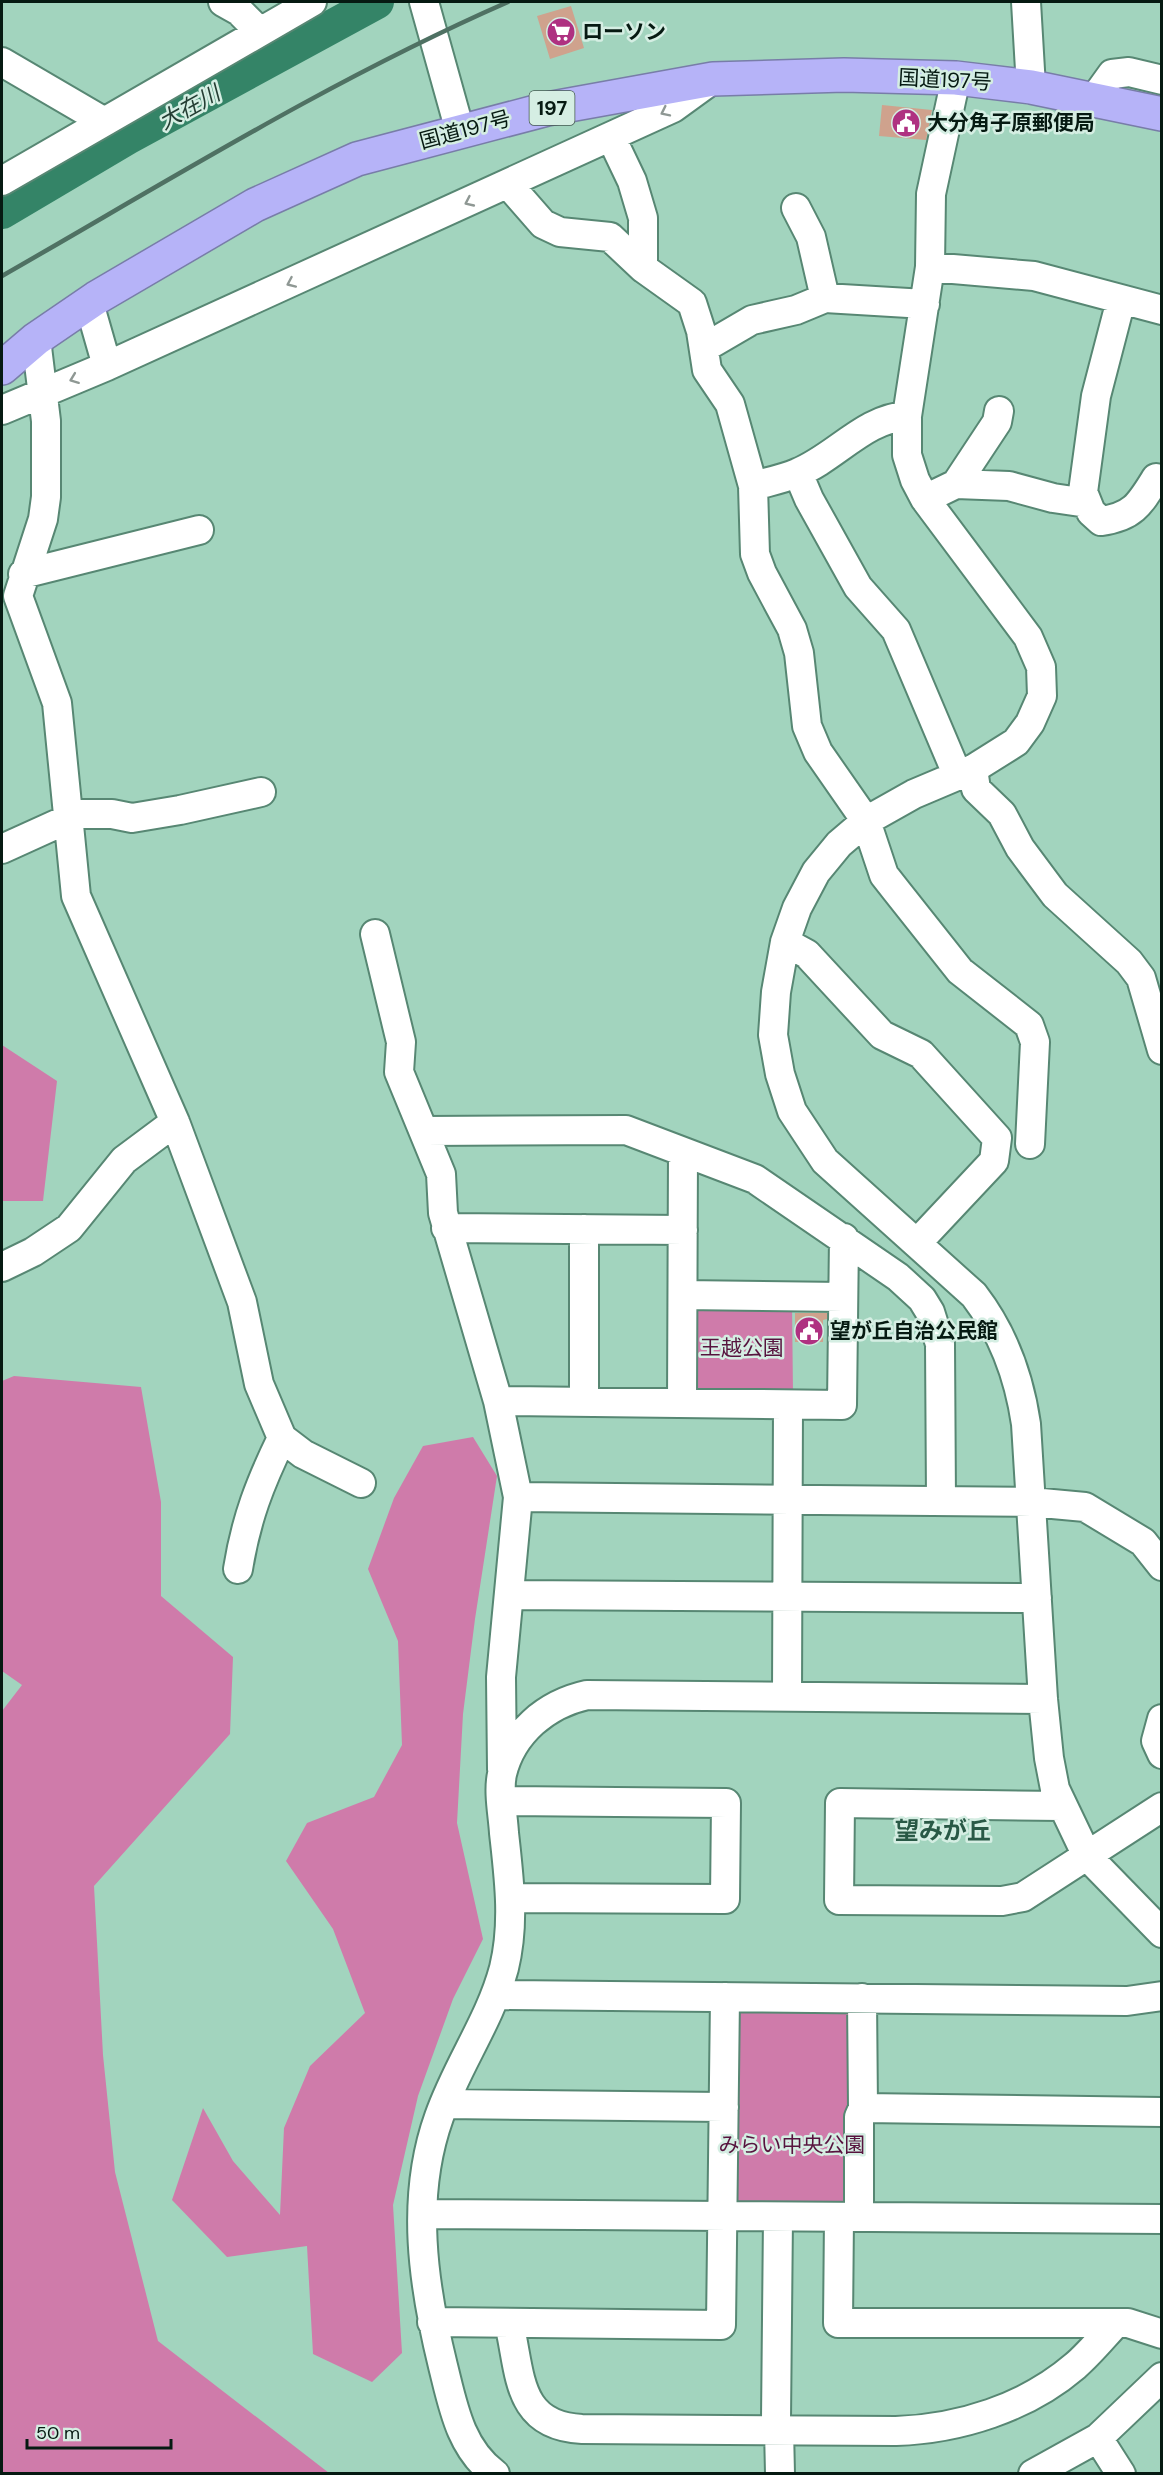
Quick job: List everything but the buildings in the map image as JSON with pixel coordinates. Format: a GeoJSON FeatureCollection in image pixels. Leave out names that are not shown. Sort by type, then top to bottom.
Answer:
{"type":"FeatureCollection","features":[{"type":"Feature","properties":{"kind":"highway","name":"国道197号"},"geometry":{"type":"LineString","coordinates":[[2,368],[36,339],[89,303],[255,205],[357,159],[547,109],[713,79],[844,75],[956,78],[1031,87],[1161,114]]}},
{"type":"Feature","properties":{"kind":"street"},"geometry":{"type":"LineString","coordinates":[[223,2],[239,11],[259,31]]}},
{"type":"Feature","properties":{"kind":"street"},"geometry":{"type":"LineString","coordinates":[[2,181],[312,2]]}},
{"type":"Feature","properties":{"kind":"street"},"geometry":{"type":"LineString","coordinates":[[424,2],[460,131]]}},
{"type":"Feature","properties":{"kind":"street"},"geometry":{"type":"LineString","coordinates":[[1026,2],[1031,87]]}},
{"type":"Feature","properties":{"kind":"street"},"geometry":{"type":"LineString","coordinates":[[2,62],[104,121]]}},
{"type":"Feature","properties":{"kind":"street"},"geometry":{"type":"LineString","coordinates":[[1094,99],[1112,74],[1129,72],[1161,80]]}},
{"type":"Feature","properties":{"kind":"street"},"geometry":{"type":"LineString","coordinates":[[956,78],[931,194],[930,267],[907,416],[908,455],[915,480],[925,499],[1028,637],[1041,667],[1042,696],[1030,723],[1016,741],[965,772],[866,821],[839,844],[816,872],[797,908],[785,942],[776,992],[773,1035],[780,1074],[792,1111],[825,1161],[974,1295],[990,1316],[1003,1340],[1021,1391],[1031,1502],[1043,1699],[1049,1758],[1061,1806],[1087,1856],[1161,1933]]}},
{"type":"Feature","properties":{"kind":"street"},"geometry":{"type":"LineString","coordinates":[[2,410],[107,366],[611,137],[673,108],[713,79]]}},
{"type":"Feature","properties":{"kind":"street"},"geometry":{"type":"LineString","coordinates":[[611,137],[632,181],[643,218],[643,268]]}},
{"type":"Feature","properties":{"kind":"street"},"geometry":{"type":"LineString","coordinates":[[508,184],[543,224],[560,232],[610,237],[643,268],[692,303],[704,348],[707,370],[730,404],[753,486],[755,554],[762,573],[792,629],[799,653],[807,726],[818,752],[866,821],[884,875],[960,971],[1029,1025],[1035,1042],[1030,1144]]}},
{"type":"Feature","properties":{"kind":"street"},"geometry":{"type":"LineString","coordinates":[[796,208],[811,237],[825,298]]}},
{"type":"Feature","properties":{"kind":"street"},"geometry":{"type":"LineString","coordinates":[[930,267],[1034,276],[1161,310]]}},
{"type":"Feature","properties":{"kind":"street"},"geometry":{"type":"LineString","coordinates":[[704,348],[752,320],[796,310],[825,298],[925,304]]}},
{"type":"Feature","properties":{"kind":"street"},"geometry":{"type":"LineString","coordinates":[[1121,300],[1096,396],[1083,492],[1091,512],[1101,522],[1123,518],[1140,505],[1156,478]]}},
{"type":"Feature","properties":{"kind":"street"},"geometry":{"type":"LineString","coordinates":[[89,303],[107,366]]}},
{"type":"Feature","properties":{"kind":"street"},"geometry":{"type":"LineString","coordinates":[[36,339],[43,391],[46,497],[43,519],[14,592],[57,703],[76,896],[175,1122],[242,1302],[259,1384],[282,1438],[303,1454],[361,1483]]}},
{"type":"Feature","properties":{"kind":"street"},"geometry":{"type":"LineString","coordinates":[[956,484],[997,422],[999,411]]}},
{"type":"Feature","properties":{"kind":"street"},"geometry":{"type":"LineString","coordinates":[[753,486],[798,473],[839,450],[875,424],[894,417],[907,416]]}},
{"type":"Feature","properties":{"kind":"street"},"geometry":{"type":"LineString","coordinates":[[798,473],[810,500],[858,587],[896,630],[965,772],[976,789],[1002,814],[1020,848],[1055,895],[1129,962],[1141,978],[1161,1050]]}},
{"type":"Feature","properties":{"kind":"street"},"geometry":{"type":"LineString","coordinates":[[925,499],[956,484],[1009,486],[1053,498],[1087,503]]}},
{"type":"Feature","properties":{"kind":"street"},"geometry":{"type":"LineString","coordinates":[[14,592],[199,530]]}},
{"type":"Feature","properties":{"kind":"street"},"geometry":{"type":"LineString","coordinates":[[2,849],[68,817],[112,814],[132,818],[261,792]]}},
{"type":"Feature","properties":{"kind":"street"},"geometry":{"type":"LineString","coordinates":[[375,934],[400,1042],[399,1072],[441,1174],[446,1228],[498,1401],[518,1497],[501,1677],[501,1788],[511,1898],[507,1951],[496,1995],[444,2104],[428,2159],[423,2214],[423,2264],[432,2322],[454,2414],[477,2474]]}},
{"type":"Feature","properties":{"kind":"street"},"geometry":{"type":"LineString","coordinates":[[785,942],[807,954],[882,1035],[921,1054],[997,1138],[994,1161],[916,1243]]}},
{"type":"Feature","properties":{"kind":"street"},"geometry":{"type":"LineString","coordinates":[[2,1268],[33,1252],[69,1228],[124,1160],[175,1122]]}},
{"type":"Feature","properties":{"kind":"street"},"geometry":{"type":"LineString","coordinates":[[425,1131],[627,1130],[755,1179],[844,1238],[898,1277],[922,1299],[935,1323],[940,1344],[941,1501]]}},
{"type":"Feature","properties":{"kind":"street"},"geometry":{"type":"LineString","coordinates":[[682,1404],[683,1153]]}},
{"type":"Feature","properties":{"kind":"street"},"geometry":{"type":"LineString","coordinates":[[446,1228],[683,1230]]}},
{"type":"Feature","properties":{"kind":"street"},"geometry":{"type":"LineString","coordinates":[[584,1229],[584,1402]]}},
{"type":"Feature","properties":{"kind":"street"},"geometry":{"type":"LineString","coordinates":[[498,1401],[842,1405],[844,1238]]}},
{"type":"Feature","properties":{"kind":"street"},"geometry":{"type":"LineString","coordinates":[[682,1295],[843,1297]]}},
{"type":"Feature","properties":{"kind":"street"},"geometry":{"type":"LineString","coordinates":[[787,1696],[788,1405]]}},
{"type":"Feature","properties":{"kind":"street"},"geometry":{"type":"LineString","coordinates":[[238,1569],[243,1537],[259,1484],[282,1438]]}},
{"type":"Feature","properties":{"kind":"street"},"geometry":{"type":"LineString","coordinates":[[518,1497],[1031,1502],[1085,1507],[1143,1542],[1161,1566]]}},
{"type":"Feature","properties":{"kind":"street"},"geometry":{"type":"LineString","coordinates":[[510,1595],[1037,1598]]}},
{"type":"Feature","properties":{"kind":"street"},"geometry":{"type":"LineString","coordinates":[[501,1788],[513,1748],[537,1717],[556,1705],[581,1697],[600,1694],[1043,1699]]}},
{"type":"Feature","properties":{"kind":"street"},"geometry":{"type":"LineString","coordinates":[[1161,1719],[1156,1741],[1161,1754]]}},
{"type":"Feature","properties":{"kind":"street"},"geometry":{"type":"LineString","coordinates":[[501,1788],[726,1803],[725,1899],[511,1898]]}},
{"type":"Feature","properties":{"kind":"street"},"geometry":{"type":"LineString","coordinates":[[1061,1806],[840,1803],[839,1900],[1002,1901],[1023,1897],[1161,1807]]}},
{"type":"Feature","properties":{"kind":"street"},"geometry":{"type":"LineString","coordinates":[[496,1995],[1127,2001],[1161,1996]]}},
{"type":"Feature","properties":{"kind":"street"},"geometry":{"type":"LineString","coordinates":[[432,2322],[721,2325],[725,1997]]}},
{"type":"Feature","properties":{"kind":"street"},"geometry":{"type":"LineString","coordinates":[[862,1998],[863,2108],[859,2117],[838,2323],[1128,2323],[1161,2334]]}},
{"type":"Feature","properties":{"kind":"street"},"geometry":{"type":"LineString","coordinates":[[444,2104],[724,2107]]}},
{"type":"Feature","properties":{"kind":"street"},"geometry":{"type":"LineString","coordinates":[[863,2108],[1161,2112]]}},
{"type":"Feature","properties":{"kind":"street"},"geometry":{"type":"LineString","coordinates":[[423,2214],[1161,2219]]}},
{"type":"Feature","properties":{"kind":"street"},"geometry":{"type":"LineString","coordinates":[[778,2217],[776,2420],[779,2429],[780,2474]]}},
{"type":"Feature","properties":{"kind":"street"},"geometry":{"type":"LineString","coordinates":[[509,2323],[529,2403],[540,2417],[549,2423],[582,2429],[916,2430],[990,2414],[1049,2385],[1075,2366],[1116,2323]]}},
{"type":"Feature","properties":{"kind":"street"},"geometry":{"type":"LineString","coordinates":[[1034,2474],[1098,2438],[1161,2377]]}},
{"type":"Feature","properties":{"kind":"street"},"geometry":{"type":"LineString","coordinates":[[1098,2438],[1121,2474]]}},
{"type":"Feature","properties":{"kind":"street"},"geometry":{"type":"LineString","coordinates":[[464,2439],[495,2474]]}},
{"type":"Feature","properties":{"kind":"green space"},"geometry":{"type":"Polygon","coordinates":[[[2,1045],[57,1081],[43,1201],[2,1201],[2,1045]]]}},
{"type":"Feature","properties":{"kind":"green space","name":"王越公園"},"geometry":{"type":"Polygon","coordinates":[[[691,1301],[792,1302],[793,1395],[701,1394],[690,1384],[691,1301]]]}},
{"type":"Feature","properties":{"kind":"green space"},"geometry":{"type":"Polygon","coordinates":[[[14,1376],[141,1387],[161,1502],[161,1596],[233,1657],[230,1734],[94,1886],[103,2055],[115,2172],[158,2341],[329,2473],[2,2473],[2,1711],[22,1685],[2,1671],[2,1381],[14,1376]]]}},
{"type":"Feature","properties":{"kind":"green space"},"geometry":{"type":"Polygon","coordinates":[[[473,1437],[497,1476],[463,1714],[457,1823],[483,1939],[453,1999],[418,2096],[393,2205],[402,2353],[372,2382],[313,2354],[307,2246],[227,2257],[172,2200],[203,2108],[233,2161],[280,2215],[284,2128],[310,2066],[365,2013],[333,1929],[286,1861],[307,1823],[374,1797],[402,1745],[398,1641],[368,1569],[394,1498],[423,1446],[473,1437]]]}},
{"type":"Feature","properties":{"kind":"green space","name":"みらい中央公園"},"geometry":{"type":"Polygon","coordinates":[[[741,2006],[844,2007],[855,2017],[853,2209],[730,2207],[732,2017],[741,2006]]]}},
{"type":"Feature","properties":{"kind":"waterway","name":"大在川"},"geometry":{"type":"LineString","coordinates":[[2,212],[127,138],[377,2]]}},
{"type":"Feature","properties":{"kind":"railway"},"geometry":{"type":"LineString","coordinates":[[2,276],[314,97],[508,2]]}},
{"type":"Feature","properties":{"kind":"place","name":"ローソン"},"geometry":{"type":"Point","coordinates":[561,32]}},
{"type":"Feature","properties":{"kind":"place","name":"大分角子原郵便局"},"geometry":{"type":"Point","coordinates":[906,123]}},
{"type":"Feature","properties":{"kind":"place","name":"望が丘自治公民館"},"geometry":{"type":"Point","coordinates":[809,1331]}},
{"type":"Feature","properties":{"kind":"district","name":"望みが丘"},"geometry":{"type":"Point","coordinates":[943,1831]}}]}
